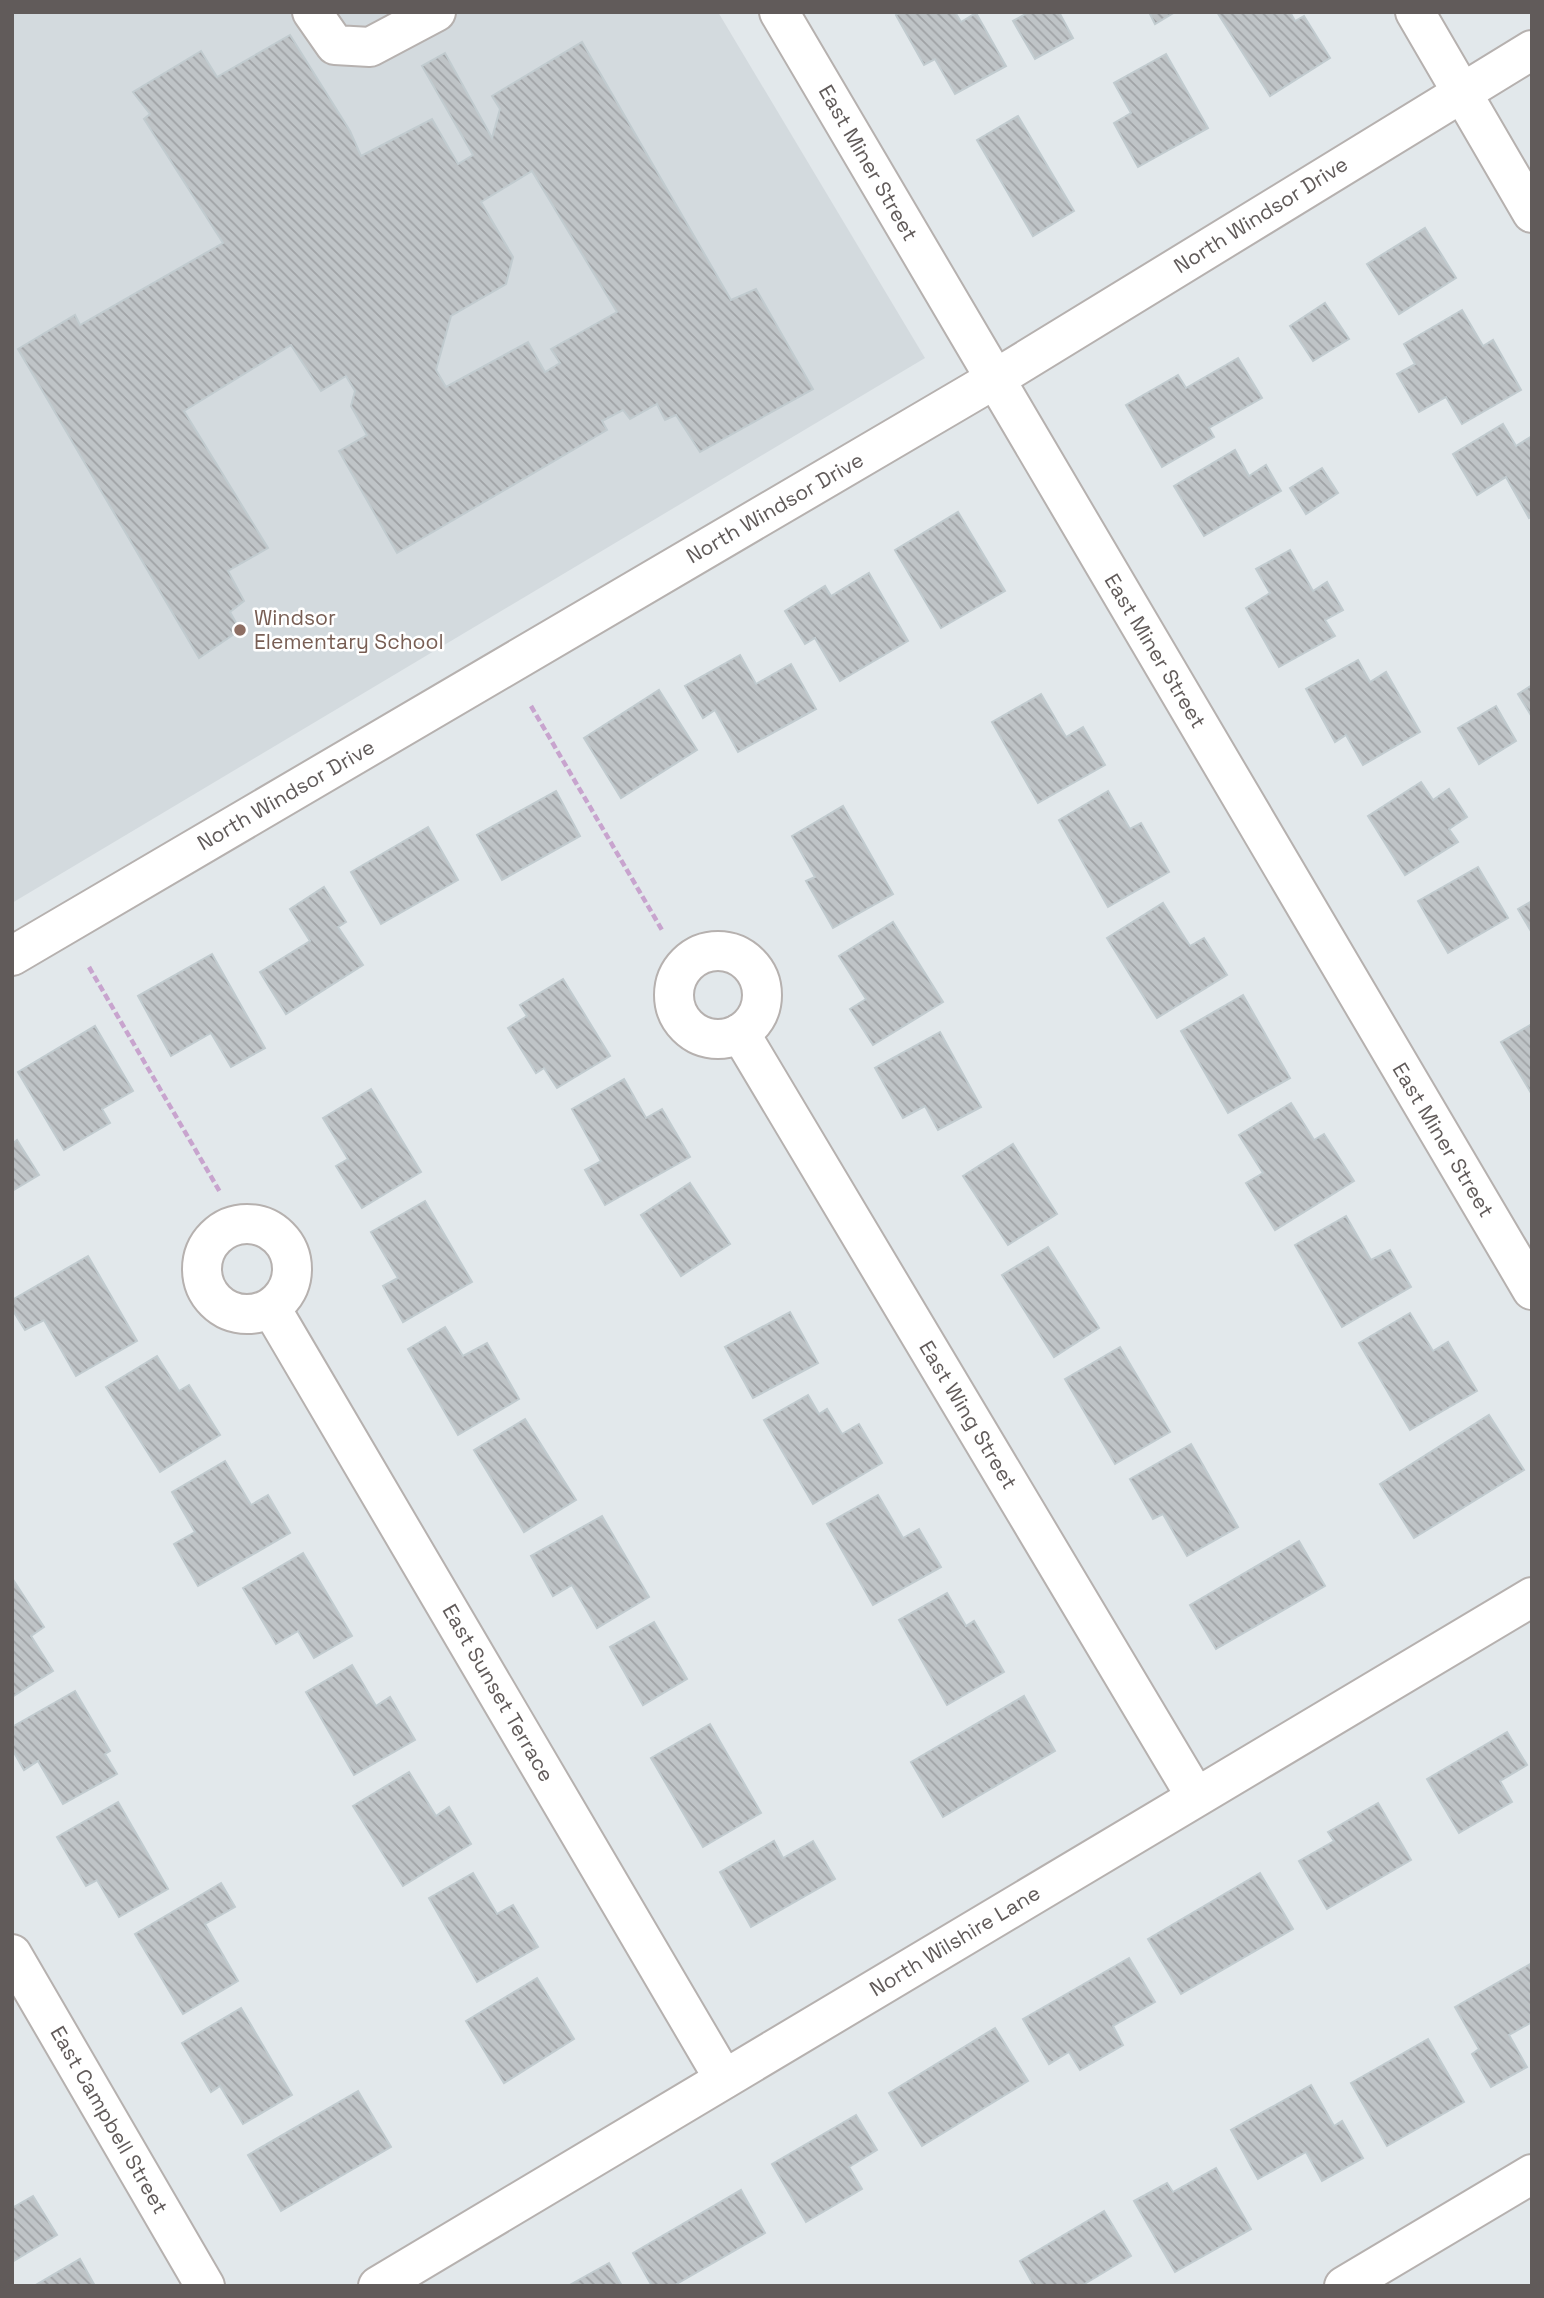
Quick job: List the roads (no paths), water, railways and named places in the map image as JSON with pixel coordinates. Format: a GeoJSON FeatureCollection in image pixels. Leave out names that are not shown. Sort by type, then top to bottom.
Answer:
{"type":"FeatureCollection","features":[{"type":"Feature","properties":{"kind":"street"},"geometry":{"type":"LineString","coordinates":[[312,12],[335,45],[370,47],[423,15]]}},
{"type":"Feature","properties":{"kind":"street","name":"East Miner Street"},"geometry":{"type":"LineString","coordinates":[[779,12],[1532,1290]]}},
{"type":"Feature","properties":{"kind":"street"},"geometry":{"type":"LineString","coordinates":[[1415,12],[1532,213]]}},
{"type":"Feature","properties":{"kind":"street","name":"North Windsor Drive"},"geometry":{"type":"LineString","coordinates":[[12,956],[995,379],[1532,50]]}},
{"type":"Feature","properties":{"kind":"street","name":"East Wing Street"},"geometry":{"type":"LineString","coordinates":[[740,1033],[1196,1797]]}},
{"type":"Feature","properties":{"kind":"street","name":"East Sunset Terrace"},"geometry":{"type":"LineString","coordinates":[[271,1308],[724,2079]]}},
{"type":"Feature","properties":{"kind":"street","name":"North Wilshire Lane"},"geometry":{"type":"LineString","coordinates":[[378,2286],[1532,1597]]}},
{"type":"Feature","properties":{"kind":"street","name":"East Campbell Street"},"geometry":{"type":"LineString","coordinates":[[12,1954],[205,2286]]}},
{"type":"Feature","properties":{"kind":"street"},"geometry":{"type":"LineString","coordinates":[[1344,2286],[1532,2174]]}},
{"type":"Feature","properties":{"kind":"place","name":"Windsor Elementary School"},"geometry":{"type":"Point","coordinates":[240,630]}}]}
